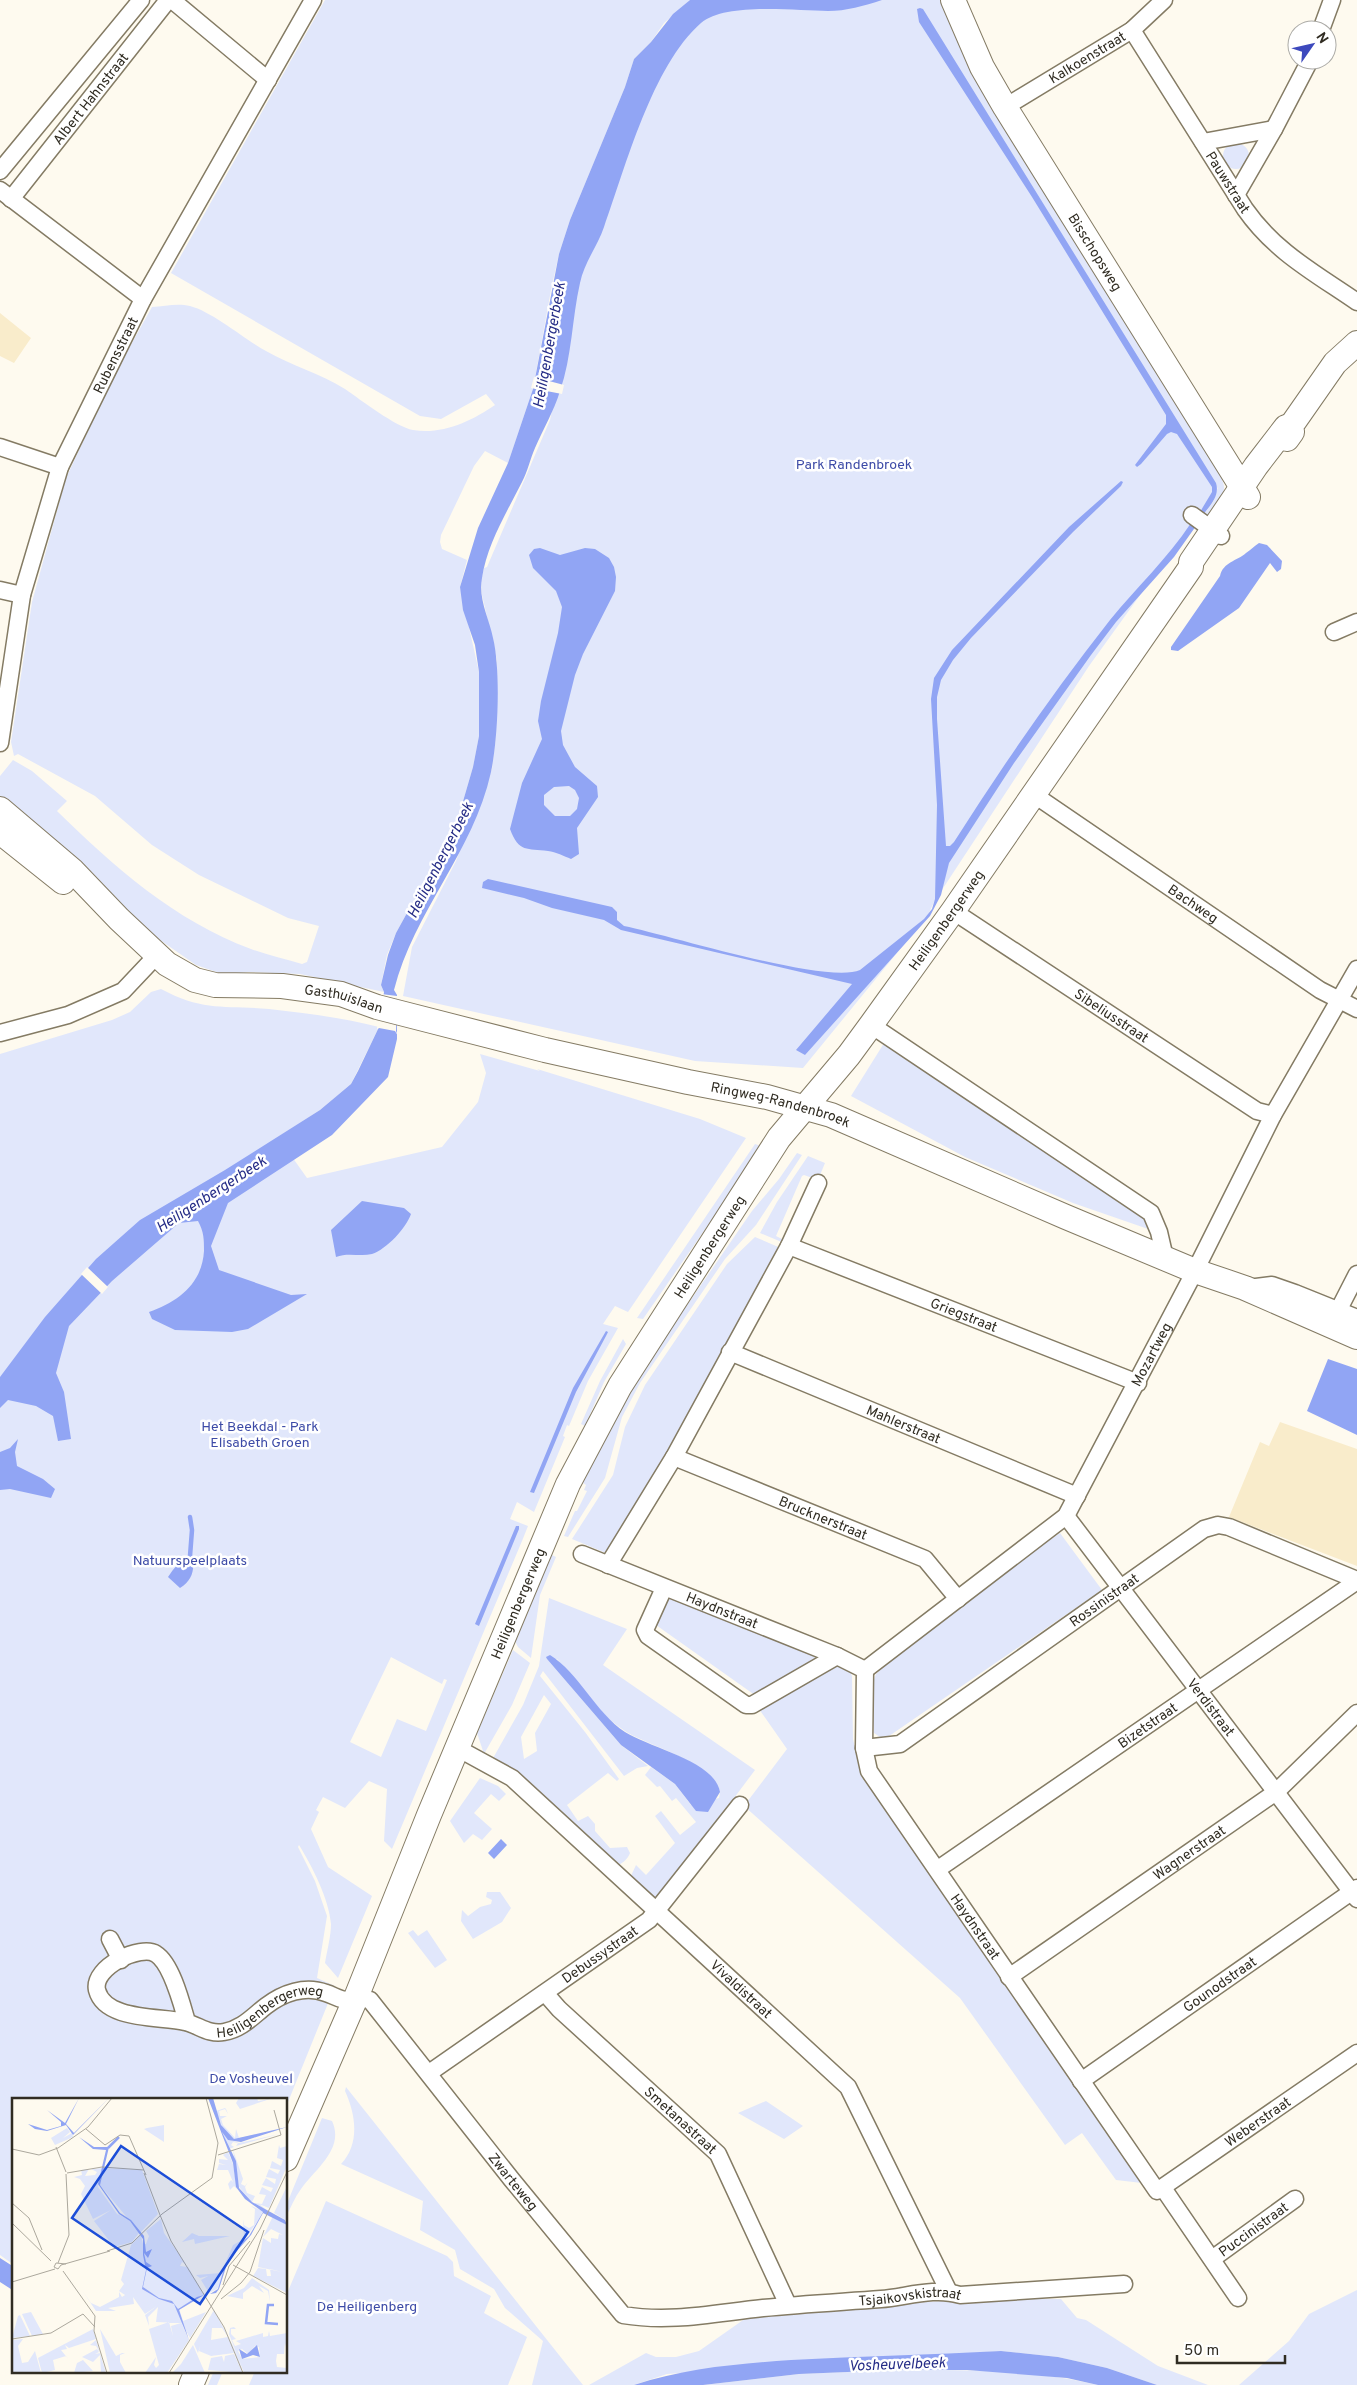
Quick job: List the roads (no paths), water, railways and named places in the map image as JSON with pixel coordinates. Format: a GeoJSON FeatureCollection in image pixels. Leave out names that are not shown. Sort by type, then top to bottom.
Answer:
{"type":"FeatureCollection","features":[{"type":"Feature","properties":{"kind":"main road","name":"Bisschopsweg"},"geometry":{"type":"LineString","coordinates":[[954,0],[982,67],[1004,107],[1245,492]]}},
{"type":"Feature","properties":{"kind":"main road","name":"Heiligenbergerweg"},"geometry":{"type":"LineString","coordinates":[[288,2154],[355,2000],[426,1824],[459,1749],[568,1484],[589,1442],[649,1337],[779,1138],[849,1055],[871,1025],[953,911],[1032,794],[1191,567],[1196,566],[1207,526],[1245,492],[1278,454],[1292,432],[1291,426],[1335,363],[1357,343]]}},
{"type":"Feature","properties":{"kind":"main road","name":"Gasthuislaan"},"geometry":{"type":"LineString","coordinates":[[0,809],[73,871],[152,960],[180,988],[212,998],[278,999],[334,1007],[387,1010]]}},
{"type":"Feature","properties":{"kind":"main road","name":"Gasthuislaan"},"geometry":{"type":"LineString","coordinates":[[0,832],[64,882],[152,960]]}},
{"type":"Feature","properties":{"kind":"main road","name":"Ringweg-Randenbroek"},"geometry":{"type":"LineString","coordinates":[[387,1010],[569,1056],[767,1097],[831,1115],[1066,1218],[1196,1271],[1245,1288],[1357,1337]]}},
{"type":"Feature","properties":{"kind":"main road"},"geometry":{"type":"LineString","coordinates":[[191,2385],[197,2372]]}},
{"type":"Feature","properties":{"kind":"street","name":"Albert Hahnstraat"},"geometry":{"type":"LineString","coordinates":[[0,171],[141,0]]}},
{"type":"Feature","properties":{"kind":"street","name":"Albert Hahnstraat"},"geometry":{"type":"LineString","coordinates":[[6,194],[168,0]]}},
{"type":"Feature","properties":{"kind":"street"},"geometry":{"type":"LineString","coordinates":[[172,0],[268,80]]}},
{"type":"Feature","properties":{"kind":"street","name":"Rubensstraat"},"geometry":{"type":"LineString","coordinates":[[0,743],[22,595],[60,467],[143,299],[313,0]]}},
{"type":"Feature","properties":{"kind":"street","name":"Kalkoenstraat"},"geometry":{"type":"LineString","coordinates":[[1004,107],[1132,30],[1164,0]]}},
{"type":"Feature","properties":{"kind":"street"},"geometry":{"type":"LineString","coordinates":[[1325,20],[1332,0]]}},
{"type":"Feature","properties":{"kind":"street","name":"Pauwstraat"},"geometry":{"type":"LineString","coordinates":[[1132,30],[1252,219],[1272,242],[1299,264],[1357,302]]}},
{"type":"Feature","properties":{"kind":"street"},"geometry":{"type":"LineString","coordinates":[[1236,195],[1305,70]]}},
{"type":"Feature","properties":{"kind":"street"},"geometry":{"type":"LineString","coordinates":[[1203,142],[1274,129]]}},
{"type":"Feature","properties":{"kind":"street"},"geometry":{"type":"LineString","coordinates":[[6,194],[143,299]]}},
{"type":"Feature","properties":{"kind":"street"},"geometry":{"type":"LineString","coordinates":[[0,447],[60,467]]}},
{"type":"Feature","properties":{"kind":"street"},"geometry":{"type":"LineString","coordinates":[[0,590],[22,595]]}},
{"type":"Feature","properties":{"kind":"street"},"geometry":{"type":"LineString","coordinates":[[1334,632],[1357,622]]}},
{"type":"Feature","properties":{"kind":"street","name":"Bachweg"},"geometry":{"type":"LineString","coordinates":[[1032,794],[1320,990],[1357,1008]]}},
{"type":"Feature","properties":{"kind":"street","name":"Sibeliusstraat"},"geometry":{"type":"LineString","coordinates":[[953,911],[1257,1111],[1273,1116]]}},
{"type":"Feature","properties":{"kind":"street"},"geometry":{"type":"LineString","coordinates":[[0,1033],[90,1007],[123,991],[152,960]]}},
{"type":"Feature","properties":{"kind":"street","name":"Mozartweg"},"geometry":{"type":"LineString","coordinates":[[865,1670],[1066,1516],[1196,1271],[1273,1116],[1357,968]]}},
{"type":"Feature","properties":{"kind":"street"},"geometry":{"type":"LineString","coordinates":[[871,1025],[1151,1213],[1159,1232],[1165,1258]]}},
{"type":"Feature","properties":{"kind":"street"},"geometry":{"type":"LineString","coordinates":[[608,1565],[674,1457],[789,1246],[818,1183]]}},
{"type":"Feature","properties":{"kind":"street","name":"Griegstraat"},"geometry":{"type":"LineString","coordinates":[[789,1246],[1138,1383]]}},
{"type":"Feature","properties":{"kind":"street"},"geometry":{"type":"LineString","coordinates":[[1338,1311],[1357,1274]]}},
{"type":"Feature","properties":{"kind":"street","name":"Ringweg-Randenbroek"},"geometry":{"type":"LineString","coordinates":[[1245,1288],[1272,1285],[1357,1318]]}},
{"type":"Feature","properties":{"kind":"street","name":"Mahlerstraat"},"geometry":{"type":"LineString","coordinates":[[730,1352],[1077,1496]]}},
{"type":"Feature","properties":{"kind":"street","name":"Brucknerstraat"},"geometry":{"type":"LineString","coordinates":[[674,1457],[926,1559],[958,1599]]}},
{"type":"Feature","properties":{"kind":"street","name":"Verdistraat"},"geometry":{"type":"LineString","coordinates":[[1066,1516],[1355,1893]]}},
{"type":"Feature","properties":{"kind":"street","name":"Rossinistraat"},"geometry":{"type":"LineString","coordinates":[[864,1748],[900,1744],[1204,1528],[1218,1525],[1238,1530],[1357,1580]]}},
{"type":"Feature","properties":{"kind":"street","name":"Haydnstraat"},"geometry":{"type":"LineString","coordinates":[[582,1554],[837,1656],[865,1670],[864,1748],[869,1771],[938,1869],[1009,1977],[1081,2081],[1160,2190]]}},
{"type":"Feature","properties":{"kind":"street","name":"Bizetstraat"},"geometry":{"type":"LineString","coordinates":[[938,1869],[1357,1580]]}},
{"type":"Feature","properties":{"kind":"street"},"geometry":{"type":"LineString","coordinates":[[664,1588],[649,1617],[645,1630],[648,1636],[746,1705],[752,1705],[837,1656]]}},
{"type":"Feature","properties":{"kind":"street","name":"Wagnerstraat"},"geometry":{"type":"LineString","coordinates":[[1009,1977],[1276,1792],[1357,1713]]}},
{"type":"Feature","properties":{"kind":"street","name":"Vivaldistraat"},"geometry":{"type":"LineString","coordinates":[[459,1749],[512,1778],[848,2087],[948,2292]]}},
{"type":"Feature","properties":{"kind":"street","name":"Debussystraat"},"geometry":{"type":"LineString","coordinates":[[429,2073],[649,1920],[740,1805]]}},
{"type":"Feature","properties":{"kind":"street","name":"Gounodstraat"},"geometry":{"type":"LineString","coordinates":[[1081,2081],[1355,1893]]}},
{"type":"Feature","properties":{"kind":"street"},"geometry":{"type":"LineString","coordinates":[[110,1938],[121,1960]]}},
{"type":"Feature","properties":{"kind":"street","name":"Heiligenbergerweg"},"geometry":{"type":"LineString","coordinates":[[187,2022],[177,1991],[160,1957],[146,1951],[106,1967],[98,1978],[97,1991],[104,2003],[124,2014],[187,2022],[209,2032],[226,2032],[252,2019],[277,1998],[297,1990],[313,1990],[346,2000],[355,2000]]}},
{"type":"Feature","properties":{"kind":"street","name":"Smetanastraat"},"geometry":{"type":"LineString","coordinates":[[545,1993],[559,2009],[718,2154],[788,2305]]}},
{"type":"Feature","properties":{"kind":"street","name":"Zwarteweg"},"geometry":{"type":"LineString","coordinates":[[355,2000],[367,1999],[376,2006],[512,2180],[623,2315],[649,2319],[696,2316]]}},
{"type":"Feature","properties":{"kind":"street","name":"Weberstraat"},"geometry":{"type":"LineString","coordinates":[[1160,2190],[1357,2053]]}},
{"type":"Feature","properties":{"kind":"street","name":"Puccinistraat"},"geometry":{"type":"LineString","coordinates":[[1160,2190],[1212,2259],[1238,2298]]}},
{"type":"Feature","properties":{"kind":"street","name":"Puccinistraat"},"geometry":{"type":"LineString","coordinates":[[1212,2259],[1295,2199]]}},
{"type":"Feature","properties":{"kind":"street","name":"Tsjaikovskistraat"},"geometry":{"type":"LineString","coordinates":[[696,2316],[788,2305],[882,2299],[948,2292],[960,2295],[1124,2284]]}},
{"type":"Feature","properties":{"kind":"water","name":"Heiligenbergerbeek"},"geometry":{"type":"Polygon","coordinates":[[[690,0],[882,0],[842,10],[762,9],[727,12],[712,16],[701,23],[668,64],[642,118],[601,234],[582,276],[577,296],[567,365],[558,398],[535,448],[524,478],[488,553],[482,578],[481,593],[495,652],[498,686],[497,724],[491,772],[471,829],[415,934],[403,961],[394,990],[397,995],[397,1039],[388,1077],[332,1135],[228,1203],[211,1246],[219,1270],[291,1295],[307,1294],[248,1329],[232,1332],[175,1330],[152,1319],[149,1312],[170,1303],[187,1290],[199,1273],[202,1263],[204,1239],[198,1221],[179,1223],[112,1281],[69,1326],[56,1373],[64,1392],[71,1439],[58,1441],[53,1416],[36,1406],[8,1400],[0,1408],[0,1377],[45,1317],[96,1259],[140,1220],[225,1170],[320,1110],[351,1084],[379,1027],[384,992],[381,985],[388,955],[396,933],[457,822],[473,767],[479,736],[479,672],[475,645],[463,610],[460,587],[478,528],[508,463],[533,389],[559,254],[570,220],[625,87],[634,59],[651,42],[673,14],[690,0]]]}},
{"type":"Feature","properties":{"kind":"water"},"geometry":{"type":"Polygon","coordinates":[[[917,9],[923,9],[1216,483],[1217,492],[1203,515],[1200,512],[1212,492],[1212,487],[1177,434],[1171,432],[1167,434],[1141,464],[1137,467],[1135,465],[1166,424],[1166,415],[1032,197],[919,22],[917,9]]]}},
{"type":"Feature","properties":{"kind":"water"},"geometry":{"type":"Polygon","coordinates":[[[1121,481],[1123,482],[1121,486],[1073,532],[971,638],[953,660],[941,680],[937,697],[937,719],[946,846],[950,846],[954,842],[1029,729],[1110,620],[1162,561],[1191,523],[1196,526],[1174,557],[1116,622],[1014,763],[949,863],[941,895],[930,916],[805,1055],[796,1050],[852,984],[621,930],[604,920],[552,908],[524,898],[482,888],[483,882],[488,879],[612,907],[617,912],[617,920],[624,926],[746,957],[816,971],[842,973],[860,970],[924,919],[932,909],[935,899],[937,805],[931,699],[934,678],[952,650],[1069,527],[1121,481]]]}},
{"type":"Feature","properties":{"kind":"water"},"geometry":{"type":"Polygon","coordinates":[[[1259,543],[1267,545],[1282,561],[1281,569],[1277,572],[1270,563],[1239,608],[1178,651],[1171,650],[1171,647],[1224,568],[1259,543]]]}},
{"type":"Feature","properties":{"kind":"water"},"geometry":{"type":"Polygon","coordinates":[[[540,548],[560,555],[585,548],[595,549],[609,558],[614,567],[616,577],[615,591],[583,654],[575,675],[561,731],[563,745],[575,767],[597,786],[598,797],[577,828],[579,854],[571,859],[560,854],[524,848],[513,837],[510,829],[522,783],[542,739],[538,721],[541,701],[558,633],[562,607],[556,591],[533,568],[529,555],[534,549],[540,548]],[[569,786],[554,787],[544,795],[544,805],[555,816],[570,816],[577,809],[579,798],[575,790],[569,786]]]}},
{"type":"Feature","properties":{"kind":"water"},"geometry":{"type":"Polygon","coordinates":[[[362,1201],[404,1208],[411,1214],[409,1220],[384,1248],[367,1255],[336,1257],[331,1230],[362,1201]]]}},
{"type":"Feature","properties":{"kind":"water"},"geometry":{"type":"Polygon","coordinates":[[[606,1331],[608,1332],[576,1392],[534,1493],[530,1492],[573,1388],[606,1331]]]}},
{"type":"Feature","properties":{"kind":"water"},"geometry":{"type":"Polygon","coordinates":[[[1328,1359],[1357,1369],[1357,1435],[1307,1411],[1328,1359]]]}},
{"type":"Feature","properties":{"kind":"water"},"geometry":{"type":"Polygon","coordinates":[[[18,1439],[15,1452],[17,1466],[43,1479],[55,1489],[51,1498],[10,1489],[0,1490],[0,1452],[10,1448],[18,1439]]]}},
{"type":"Feature","properties":{"kind":"water"},"geometry":{"type":"Polygon","coordinates":[[[516,1526],[519,1526],[519,1529],[479,1626],[475,1624],[516,1526]]]}},
{"type":"Feature","properties":{"kind":"water"},"geometry":{"type":"Polygon","coordinates":[[[192,1555],[192,1574],[188,1581],[180,1588],[168,1577],[181,1561],[192,1555]]]}},
{"type":"Feature","properties":{"kind":"water"},"geometry":{"type":"Polygon","coordinates":[[[550,1655],[560,1662],[605,1714],[625,1732],[680,1756],[707,1772],[716,1781],[720,1792],[708,1812],[696,1811],[675,1784],[621,1745],[547,1659],[546,1657],[550,1655]]]}},
{"type":"Feature","properties":{"kind":"water"},"geometry":{"type":"Polygon","coordinates":[[[501,1839],[507,1845],[494,1859],[488,1853],[501,1839]]]}},
{"type":"Feature","properties":{"kind":"water"},"geometry":{"type":"Polygon","coordinates":[[[0,2258],[12,2266],[12,2290],[0,2282],[0,2258]]]}},
{"type":"Feature","properties":{"kind":"water","name":"Vosheuvelbeek"},"geometry":{"type":"Polygon","coordinates":[[[1001,2351],[1058,2357],[1107,2368],[1157,2385],[1098,2385],[1067,2378],[967,2370],[896,2370],[799,2374],[703,2385],[634,2385],[673,2374],[751,2363],[1001,2351]]]}},
{"type":"Feature","properties":{"kind":"waterway"},"geometry":{"type":"LineString","coordinates":[[190,1517],[192,1530],[190,1556]]}},
{"type":"Feature","properties":{"kind":"park label","name":"Park Randenbroek"},"geometry":{"type":"Point","coordinates":[854,464]}},
{"type":"Feature","properties":{"kind":"park label","name":"Het Beekdal - Park Elisabeth Groen"},"geometry":{"type":"Point","coordinates":[260,1434]}},
{"type":"Feature","properties":{"kind":"park label","name":"Natuurspeelplaats"},"geometry":{"type":"Point","coordinates":[190,1560]}},
{"type":"Feature","properties":{"kind":"park label","name":"De Vosheuvel"},"geometry":{"type":"Point","coordinates":[251,2078]}},
{"type":"Feature","properties":{"kind":"park label","name":"De Heiligenberg"},"geometry":{"type":"Point","coordinates":[367,2306]}}]}
